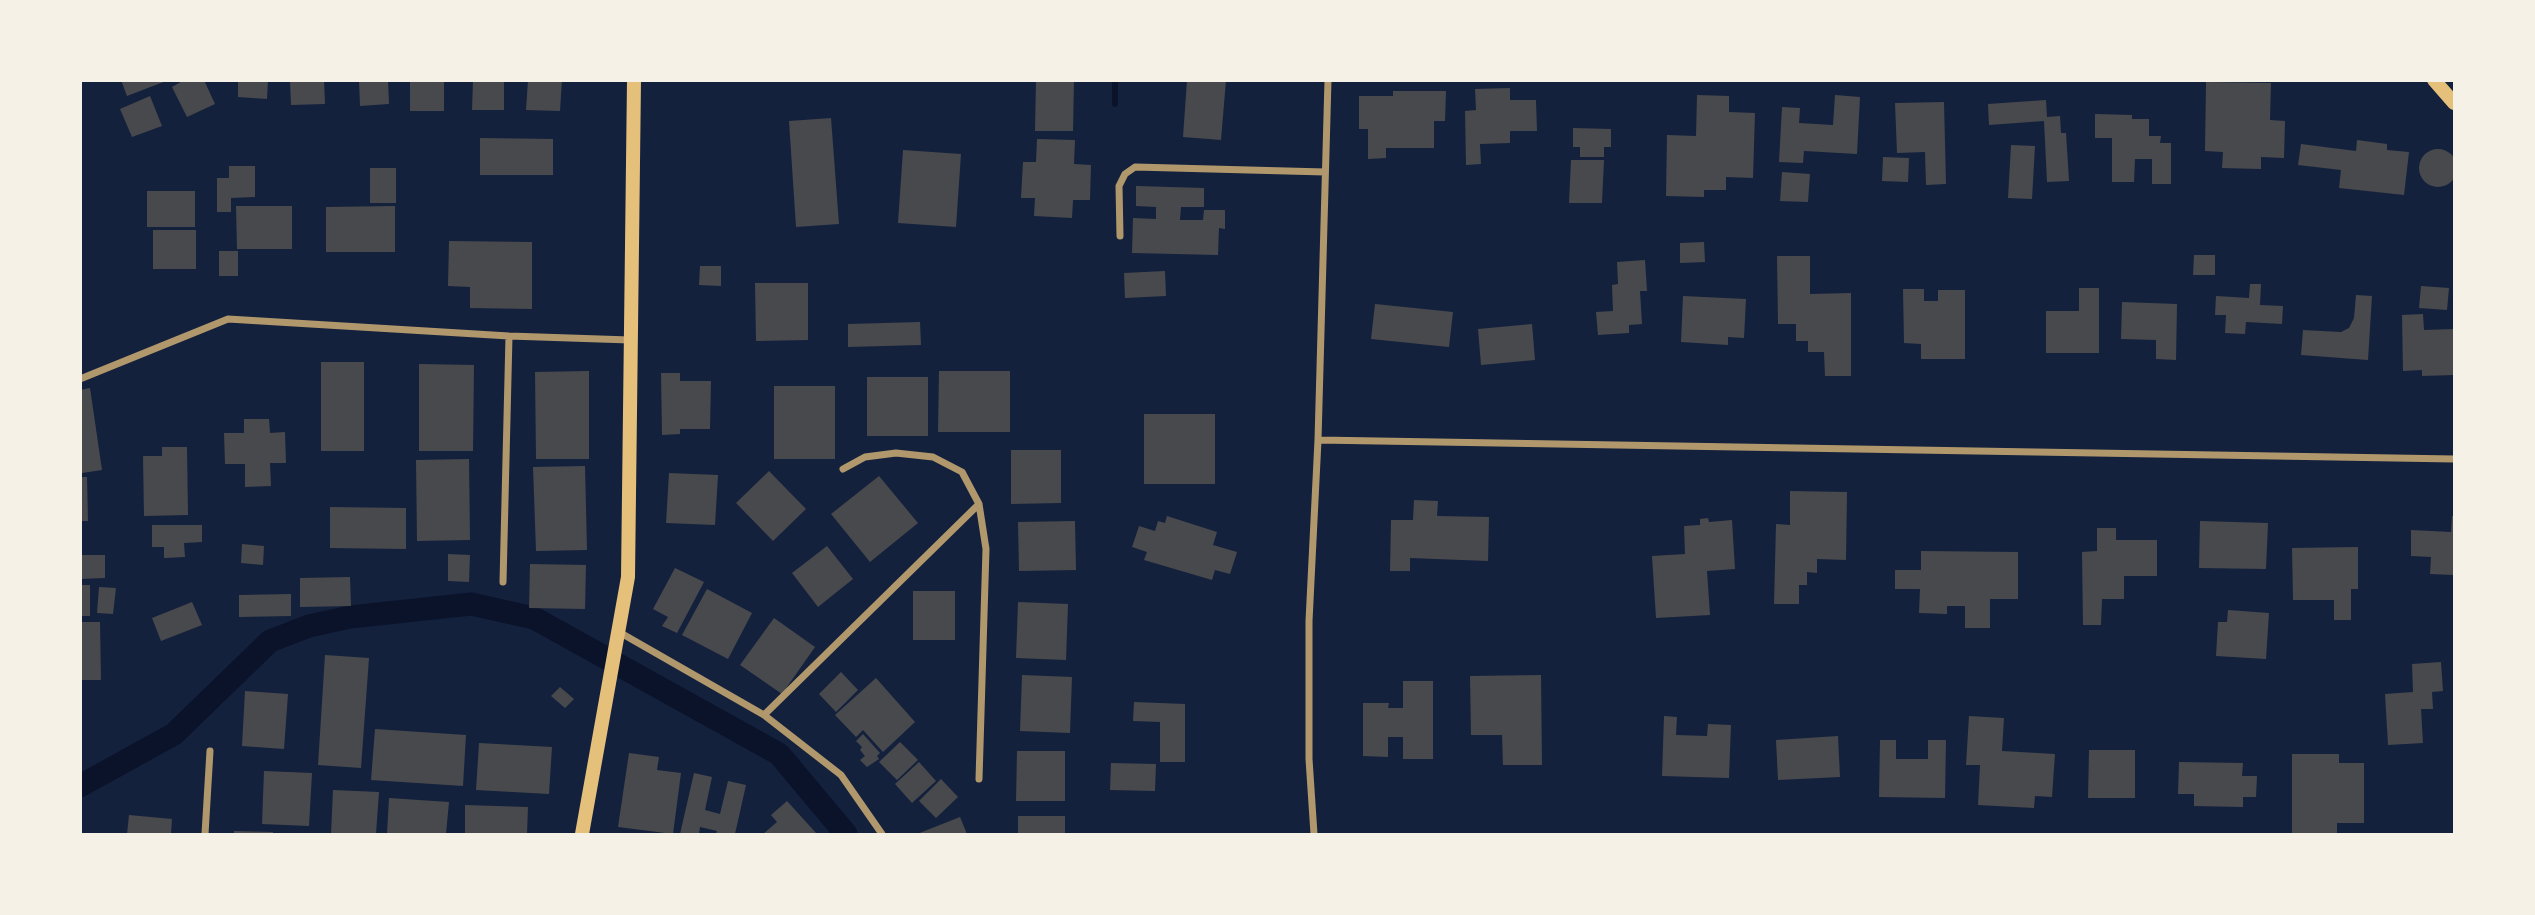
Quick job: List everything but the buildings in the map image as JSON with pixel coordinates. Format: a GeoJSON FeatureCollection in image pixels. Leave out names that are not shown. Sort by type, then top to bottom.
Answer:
{"type":"FeatureCollection","features":[{"type":"Feature","properties":{"kind":"main road"},"geometry":{"type":"LineString","coordinates":[[582,835],[628,577],[634,80]]}},
{"type":"Feature","properties":{"kind":"main road"},"geometry":{"type":"LineString","coordinates":[[2434,80],[2455,103]]}},
{"type":"Feature","properties":{"kind":"street"},"geometry":{"type":"LineString","coordinates":[[1314,835],[1309,759],[1309,621],[1318,440],[1328,80]]}},
{"type":"Feature","properties":{"kind":"street"},"geometry":{"type":"LineString","coordinates":[[1120,236],[1119,186],[1125,174],[1135,167],[1325,172]]}},
{"type":"Feature","properties":{"kind":"street"},"geometry":{"type":"LineString","coordinates":[[80,379],[228,319],[509,336],[630,340]]}},
{"type":"Feature","properties":{"kind":"street"},"geometry":{"type":"LineString","coordinates":[[503,582],[509,336]]}},
{"type":"Feature","properties":{"kind":"street"},"geometry":{"type":"LineString","coordinates":[[1318,440],[2455,460]]}},
{"type":"Feature","properties":{"kind":"street"},"geometry":{"type":"LineString","coordinates":[[843,469],[865,457],[895,453],[933,457],[962,472],[979,505],[986,550],[979,779]]}},
{"type":"Feature","properties":{"kind":"street"},"geometry":{"type":"LineString","coordinates":[[764,715],[979,505]]}},
{"type":"Feature","properties":{"kind":"street"},"geometry":{"type":"LineString","coordinates":[[618,637],[764,715],[841,775],[882,835]]}},
{"type":"Feature","properties":{"kind":"street"},"geometry":{"type":"LineString","coordinates":[[205,835],[210,751]]}},
{"type":"Feature","properties":{"kind":"waterway"},"geometry":{"type":"LineString","coordinates":[[1115,80],[1115,104]]}},
{"type":"Feature","properties":{"kind":"waterway"},"geometry":{"type":"LineString","coordinates":[[80,786],[174,734],[270,641],[309,626],[350,617],[471,604],[534,618],[779,754],[846,834]]}}]}
